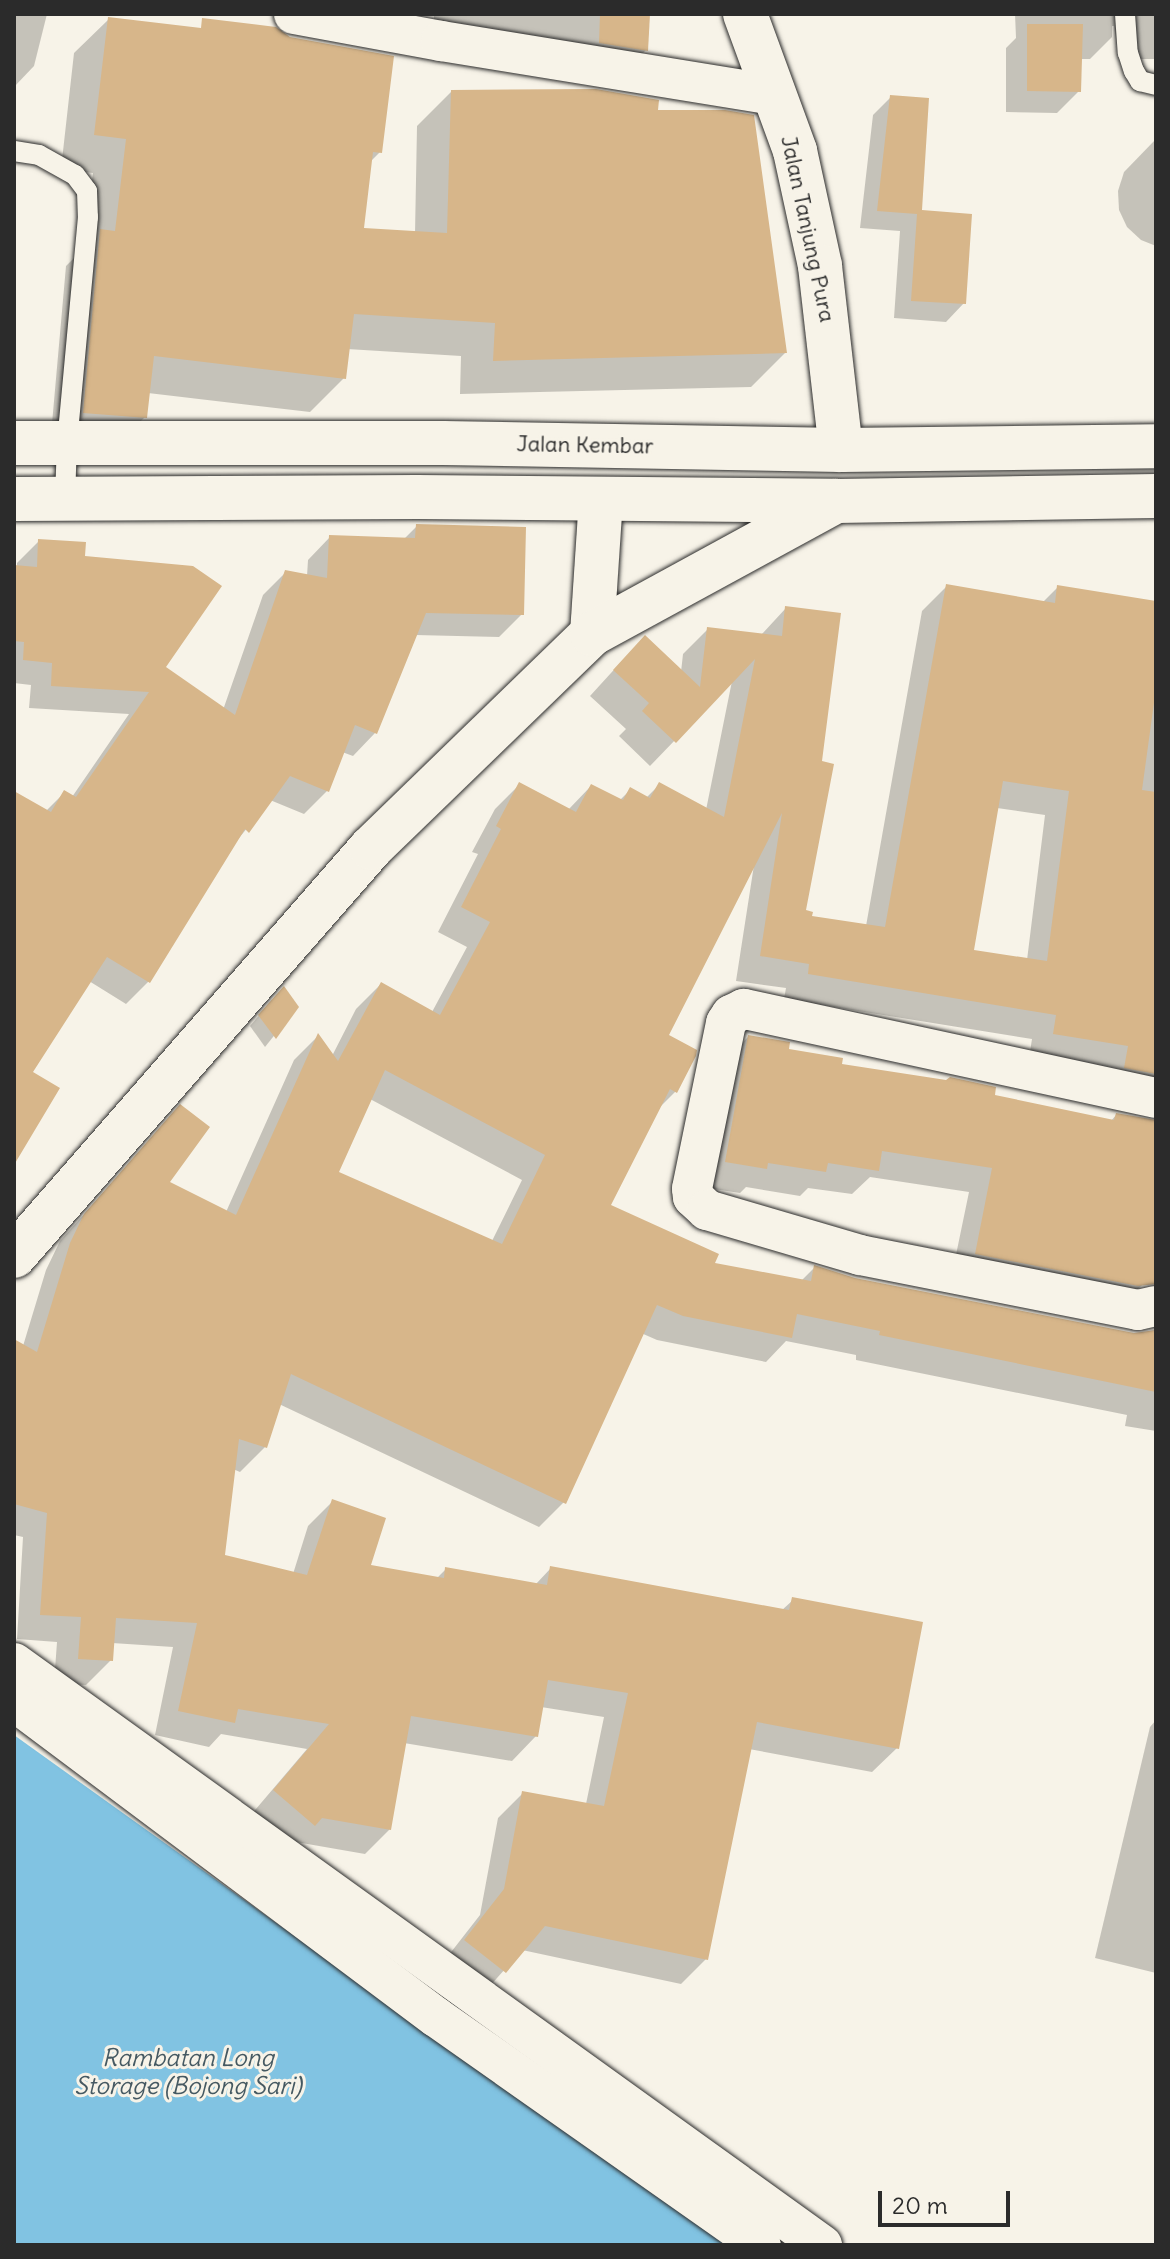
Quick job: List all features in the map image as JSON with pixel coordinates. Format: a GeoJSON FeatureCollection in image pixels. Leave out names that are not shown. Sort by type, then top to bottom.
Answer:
{"type":"FeatureCollection","features":[{"type":"Feature","properties":{"kind":"main road","name":"Jalan Tanjung Pura"},"geometry":{"type":"LineString","coordinates":[[745,14],[795,151],[820,266],[841,450]]}},
{"type":"Feature","properties":{"kind":"main road","name":"Jalan Kembar"},"geometry":{"type":"LineString","coordinates":[[14,443],[443,443],[841,450],[1156,446]]}},
{"type":"Feature","properties":{"kind":"main road"},"geometry":{"type":"LineString","coordinates":[[14,499],[417,497],[836,501],[1156,496]]}},
{"type":"Feature","properties":{"kind":"main road"},"geometry":{"type":"LineString","coordinates":[[592,634],[601,500]]}},
{"type":"Feature","properties":{"kind":"main road"},"geometry":{"type":"LineString","coordinates":[[14,1256],[371,848],[592,634],[836,501]]}},
{"type":"Feature","properties":{"kind":"street"},"geometry":{"type":"LineString","coordinates":[[294,14],[776,95]]}},
{"type":"Feature","properties":{"kind":"street"},"geometry":{"type":"LineString","coordinates":[[1156,1098],[744,1009],[731,1015],[726,1023],[692,1189],[696,1203],[707,1210],[860,1255],[1138,1310],[1156,1306]]}},
{"type":"Feature","properties":{"kind":"street"},"geometry":{"type":"LineString","coordinates":[[14,1663],[822,2245]]}},
{"type":"Feature","properties":{"kind":"street"},"geometry":{"type":"LineString","coordinates":[[14,1701],[436,2017],[761,2245]]}},
{"type":"Feature","properties":{"kind":"lane"},"geometry":{"type":"LineString","coordinates":[[1125,14],[1128,53],[1134,71],[1140,81],[1156,85]]}},
{"type":"Feature","properties":{"kind":"lane"},"geometry":{"type":"LineString","coordinates":[[14,151],[39,155],[75,175],[87,191],[88,217],[67,442],[65,499]]}},
{"type":"Feature","properties":{"kind":"water","name":"Rambatan Long Storage (Bojong Sari)"},"geometry":{"type":"Polygon","coordinates":[[[14,1735],[726,2245],[14,2245],[14,1735]]]}},
{"type":"Feature","properties":{"kind":"building"},"geometry":{"type":"Polygon","coordinates":[[[600,14],[650,14],[648,51],[599,43],[600,14]]]}},
{"type":"Feature","properties":{"kind":"building"},"geometry":{"type":"Polygon","coordinates":[[[108,17],[201,28],[202,18],[276,27],[290,37],[394,56],[382,153],[373,152],[364,228],[447,233],[451,90],[596,89],[659,100],[658,110],[725,110],[754,115],[787,353],[493,361],[495,323],[354,314],[346,379],[154,356],[147,418],[83,413],[100,229],[115,231],[126,139],[94,135],[108,17]]]}},
{"type":"Feature","properties":{"kind":"building"},"geometry":{"type":"Polygon","coordinates":[[[1027,24],[1083,24],[1081,92],[1027,91],[1027,24]]]}},
{"type":"Feature","properties":{"kind":"building"},"geometry":{"type":"Polygon","coordinates":[[[890,95],[929,98],[922,210],[972,214],[966,304],[911,301],[917,214],[877,211],[890,95]]]}},
{"type":"Feature","properties":{"kind":"building"},"geometry":{"type":"Polygon","coordinates":[[[416,524],[526,527],[524,615],[426,613],[377,734],[355,725],[329,792],[290,776],[249,833],[245,829],[150,983],[107,957],[33,1072],[60,1088],[14,1165],[14,791],[51,812],[64,790],[76,797],[149,692],[51,686],[52,663],[23,660],[24,642],[14,641],[14,565],[37,567],[38,539],[86,542],[85,556],[193,566],[222,586],[166,667],[235,715],[285,570],[327,578],[329,535],[415,538],[416,524]]]}},
{"type":"Feature","properties":{"kind":"building"},"geometry":{"type":"Polygon","coordinates":[[[946,584],[1055,603],[1057,585],[1156,601],[1156,688],[1142,790],[1156,792],[1156,1074],[1124,1068],[1128,1046],[1053,1034],[1056,1015],[808,974],[809,964],[760,956],[782,813],[669,1035],[697,1050],[696,1056],[677,1093],[670,1089],[611,1205],[719,1254],[715,1263],[811,1281],[814,1265],[855,1278],[1134,1333],[1156,1330],[1156,1392],[879,1335],[880,1331],[797,1314],[792,1338],[683,1316],[657,1305],[566,1504],[291,1374],[267,1448],[239,1439],[225,1555],[307,1575],[332,1499],[386,1518],[371,1565],[444,1578],[445,1567],[547,1585],[550,1566],[789,1610],[792,1597],[923,1622],[899,1749],[757,1722],[708,1960],[545,1926],[506,1973],[464,1940],[504,1889],[522,1791],[604,1806],[628,1693],[548,1680],[538,1737],[411,1716],[391,1830],[322,1818],[315,1826],[273,1790],[329,1724],[238,1709],[235,1723],[178,1711],[197,1623],[116,1618],[113,1661],[78,1659],[81,1617],[40,1615],[47,1513],[14,1504],[14,1339],[37,1352],[70,1243],[84,1214],[180,1104],[210,1127],[170,1182],[236,1215],[318,1033],[338,1061],[381,982],[440,1015],[490,922],[461,907],[501,829],[496,826],[519,782],[576,812],[591,784],[623,800],[630,787],[650,798],[659,782],[724,817],[755,659],[676,743],[642,711],[649,703],[613,670],[645,635],[700,687],[707,627],[782,636],[785,606],[841,613],[822,761],[834,764],[806,910],[813,912],[812,916],[885,927],[946,584]],[[1003,781],[974,950],[1047,961],[1069,791],[1003,781]],[[385,1070],[339,1172],[502,1244],[545,1155],[385,1070]]]}},
{"type":"Feature","properties":{"kind":"building"},"geometry":{"type":"Polygon","coordinates":[[[284,986],[299,1007],[276,1039],[258,1015],[284,986]]]}},
{"type":"Feature","properties":{"kind":"building"},"geometry":{"type":"Polygon","coordinates":[[[748,1035],[790,1042],[789,1049],[843,1058],[842,1064],[946,1080],[950,1077],[996,1087],[995,1095],[1114,1120],[1116,1113],[1156,1120],[1156,1284],[1138,1286],[975,1254],[992,1168],[882,1151],[879,1171],[828,1163],[826,1172],[768,1163],[767,1169],[725,1162],[748,1035]]]}}]}
